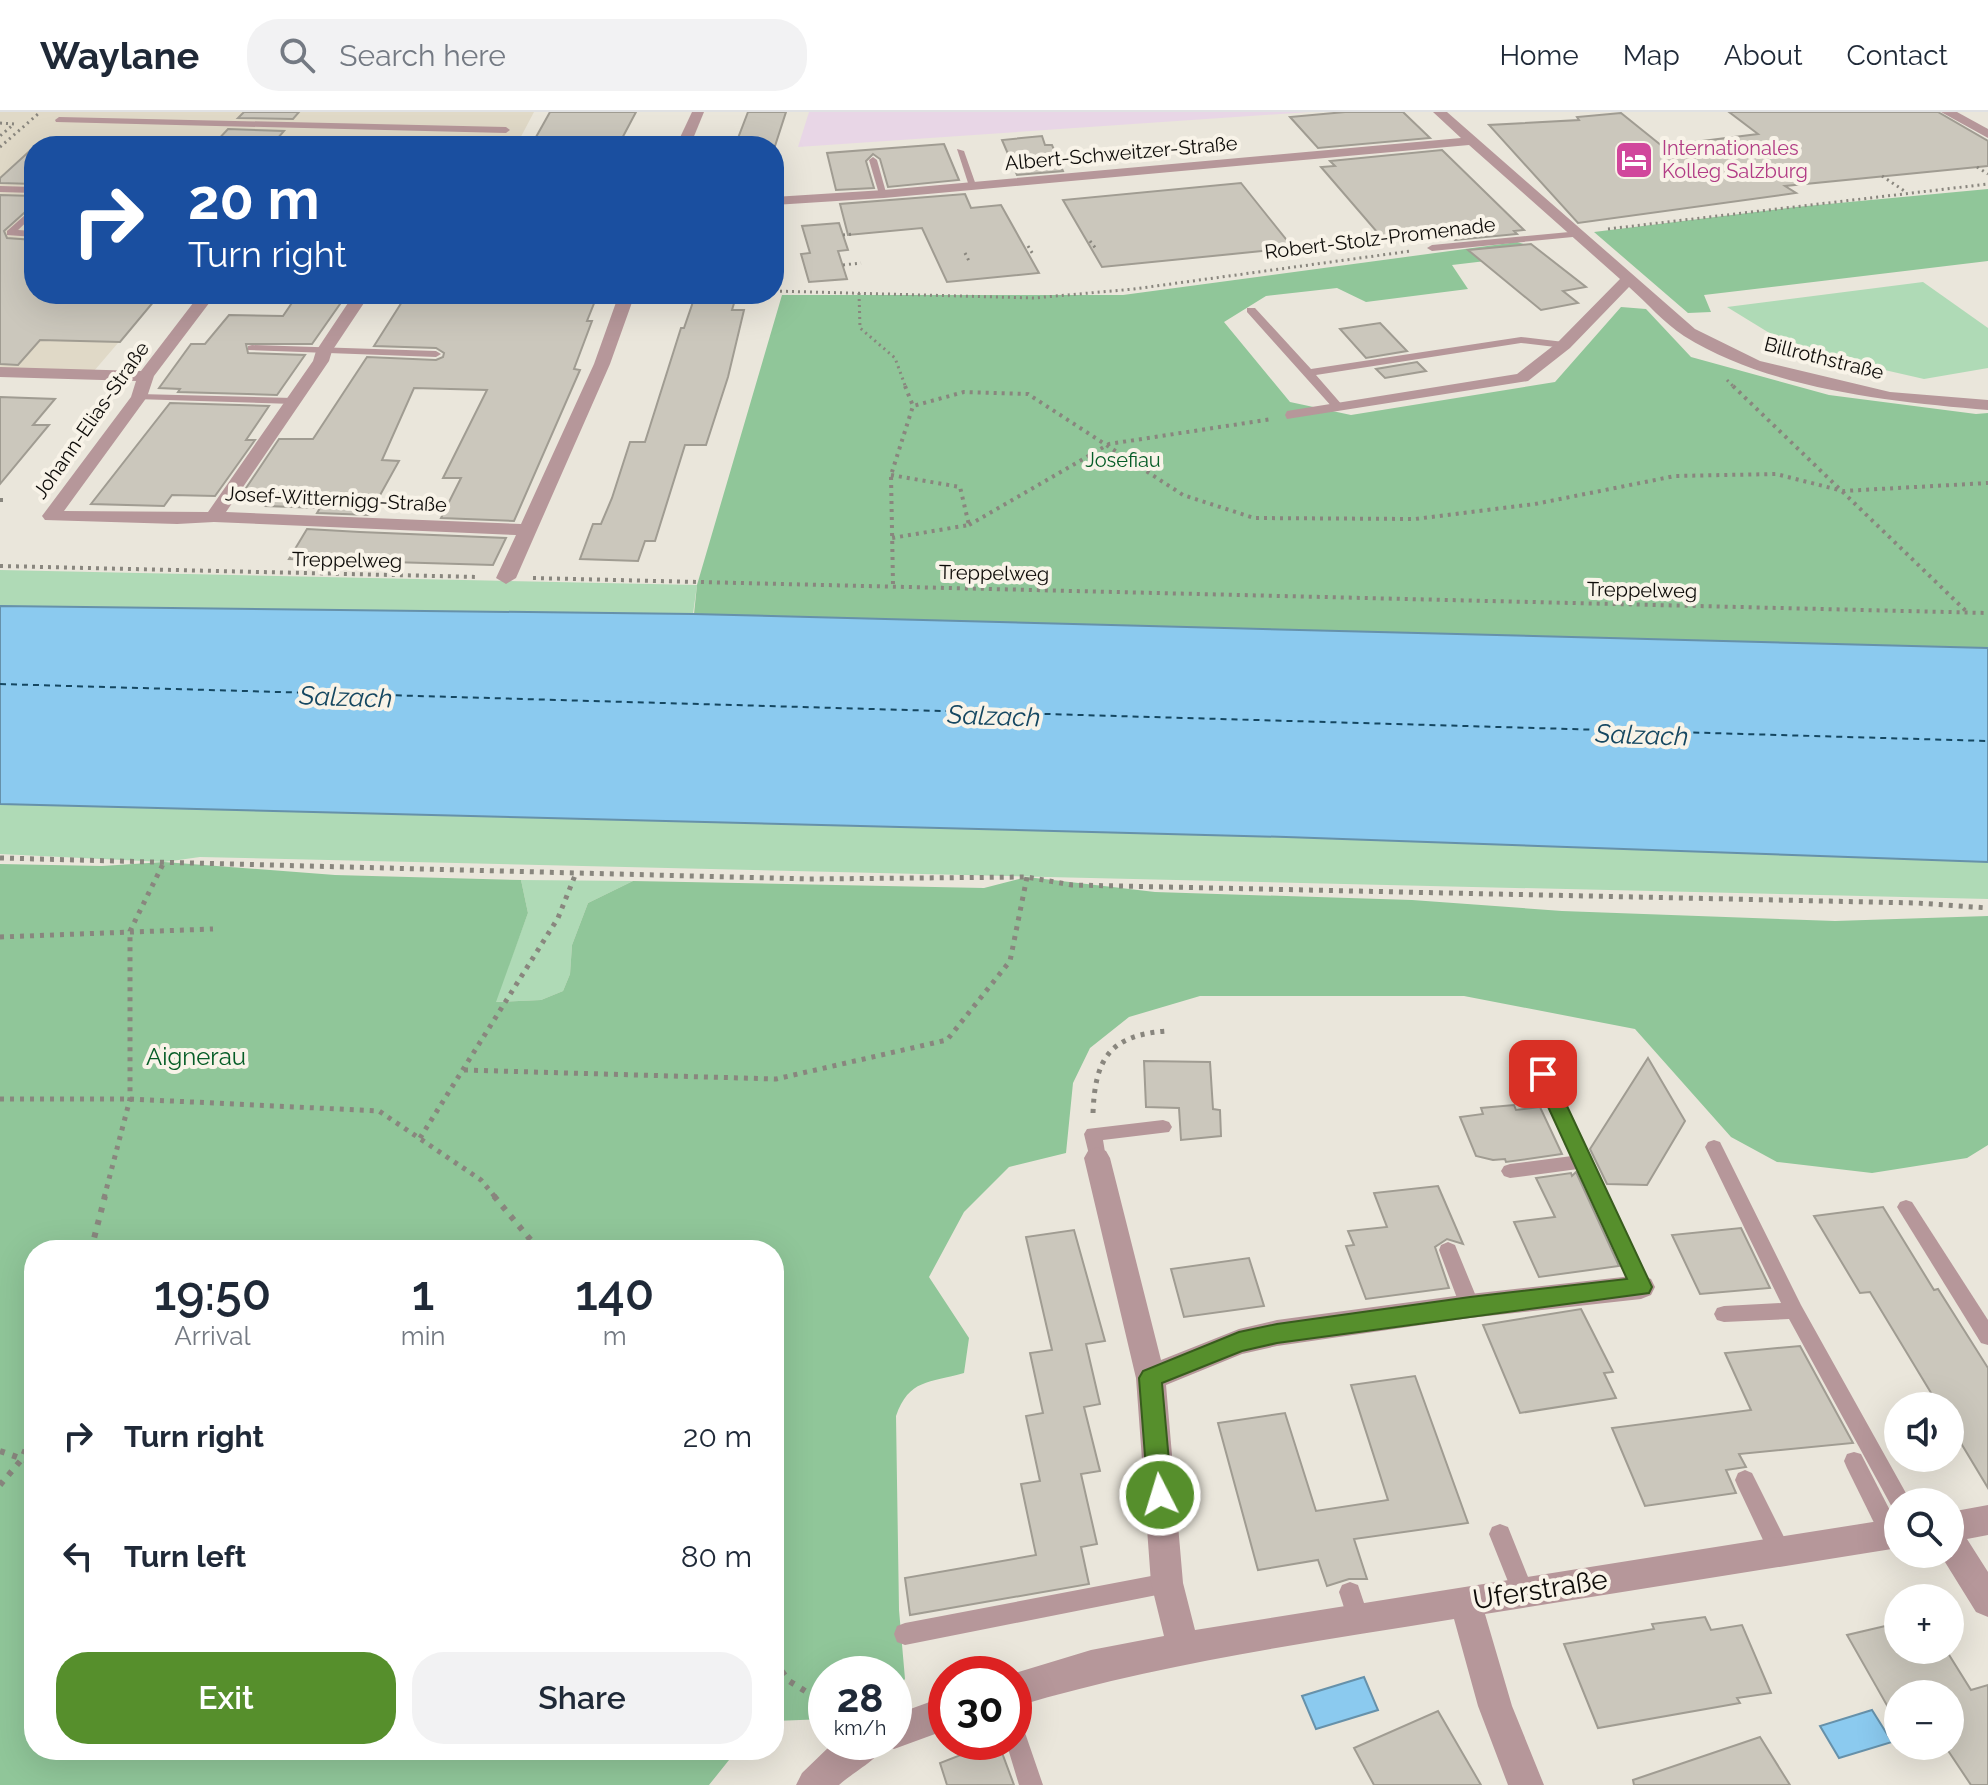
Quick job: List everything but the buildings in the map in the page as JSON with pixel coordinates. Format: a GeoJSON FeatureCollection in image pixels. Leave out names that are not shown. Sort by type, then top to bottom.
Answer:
{"type":"FeatureCollection","features":[{"type":"Feature","properties":{"kind":"street"},"geometry":{"type":"LineString","coordinates":[[687,136],[698,112]]}},
{"type":"Feature","properties":{"kind":"street","name":"Billrothstraße"},"geometry":{"type":"LineString","coordinates":[[1440,112],[1689,332],[1755,365],[1890,397],[1988,405]]}},
{"type":"Feature","properties":{"kind":"street"},"geometry":{"type":"LineString","coordinates":[[1947,112],[1988,134]]}},
{"type":"Feature","properties":{"kind":"street","name":"Albert-Schweitzer-Straße"},"geometry":{"type":"LineString","coordinates":[[784,200],[1470,141]]}},
{"type":"Feature","properties":{"kind":"street"},"geometry":{"type":"LineString","coordinates":[[1293,415],[1522,378],[1564,345],[1627,280]]}},
{"type":"Feature","properties":{"kind":"street","name":"Johann-Elias-Straße"},"geometry":{"type":"LineString","coordinates":[[200,304],[146,376],[139,397],[51,516],[214,517]]}},
{"type":"Feature","properties":{"kind":"street","name":"Josef-Witternigg-Straße"},"geometry":{"type":"LineString","coordinates":[[214,517],[321,361],[324,351],[355,304]]}},
{"type":"Feature","properties":{"kind":"street"},"geometry":{"type":"LineString","coordinates":[[506,578],[602,364],[623,304]]}},
{"type":"Feature","properties":{"kind":"street"},"geometry":{"type":"LineString","coordinates":[[0,372],[146,376]]}},
{"type":"Feature","properties":{"kind":"street","name":"Josef-Witternigg-Straße"},"geometry":{"type":"LineString","coordinates":[[214,517],[528,530]]}},
{"type":"Feature","properties":{"kind":"street"},"geometry":{"type":"LineString","coordinates":[[1095,1146],[1151,1378],[1167,1583],[1183,1647]]}},
{"type":"Feature","properties":{"kind":"street"},"geometry":{"type":"LineString","coordinates":[[1151,1378],[1239,1342],[1277,1333],[1470,1306],[1641,1287]]}},
{"type":"Feature","properties":{"kind":"street"},"geometry":{"type":"LineString","coordinates":[[1964,1524],[1988,1520]]}},
{"type":"Feature","properties":{"kind":"street","name":"Uferstraße"},"geometry":{"type":"LineString","coordinates":[[1032,1685],[1091,1667],[1354,1605],[1465,1601],[1884,1536]]}},
{"type":"Feature","properties":{"kind":"street"},"geometry":{"type":"LineString","coordinates":[[1964,1563],[1988,1601]]}},
{"type":"Feature","properties":{"kind":"street"},"geometry":{"type":"LineString","coordinates":[[1465,1601],[1495,1706],[1526,1785]]}},
{"type":"Feature","properties":{"kind":"street"},"geometry":{"type":"LineString","coordinates":[[814,1785],[840,1760]]}},
{"type":"Feature","properties":{"kind":"lane"},"geometry":{"type":"LineString","coordinates":[[355,126],[367,112]]}},
{"type":"Feature","properties":{"kind":"lane"},"geometry":{"type":"LineString","coordinates":[[59,120],[506,130]]}},
{"type":"Feature","properties":{"kind":"lane"},"geometry":{"type":"LineString","coordinates":[[960,151],[974,186]]}},
{"type":"Feature","properties":{"kind":"lane"},"geometry":{"type":"LineString","coordinates":[[873,160],[884,194]]}},
{"type":"Feature","properties":{"kind":"lane"},"geometry":{"type":"LineString","coordinates":[[0,189],[24,190]]}},
{"type":"Feature","properties":{"kind":"lane"},"geometry":{"type":"LineString","coordinates":[[0,243],[24,220]]}},
{"type":"Feature","properties":{"kind":"lane"},"geometry":{"type":"LineString","coordinates":[[10,233],[24,234]]}},
{"type":"Feature","properties":{"kind":"lane","name":"Robert-Stolz-Promenade"},"geometry":{"type":"LineString","coordinates":[[1432,248],[1580,234]]}},
{"type":"Feature","properties":{"kind":"lane"},"geometry":{"type":"LineString","coordinates":[[1251,310],[1337,406]]}},
{"type":"Feature","properties":{"kind":"lane"},"geometry":{"type":"LineString","coordinates":[[1308,373],[1521,340],[1564,345]]}},
{"type":"Feature","properties":{"kind":"lane"},"geometry":{"type":"LineString","coordinates":[[252,348],[436,354]]}},
{"type":"Feature","properties":{"kind":"lane"},"geometry":{"type":"LineString","coordinates":[[139,397],[293,401]]}},
{"type":"Feature","properties":{"kind":"lane"},"geometry":{"type":"LineString","coordinates":[[1543,1074],[1641,1287]]}},
{"type":"Feature","properties":{"kind":"lane"},"geometry":{"type":"LineString","coordinates":[[1095,1146],[1163,1127]]}},
{"type":"Feature","properties":{"kind":"lane"},"geometry":{"type":"LineString","coordinates":[[1714,1147],[1794,1311],[1892,1488]]}},
{"type":"Feature","properties":{"kind":"lane"},"geometry":{"type":"LineString","coordinates":[[1510,1171],[1584,1161]]}},
{"type":"Feature","properties":{"kind":"lane"},"geometry":{"type":"LineString","coordinates":[[1906,1207],[1988,1337]]}},
{"type":"Feature","properties":{"kind":"lane"},"geometry":{"type":"LineString","coordinates":[[1448,1250],[1470,1306]]}},
{"type":"Feature","properties":{"kind":"lane"},"geometry":{"type":"LineString","coordinates":[[1724,1314],[1794,1311]]}},
{"type":"Feature","properties":{"kind":"lane"},"geometry":{"type":"LineString","coordinates":[[1854,1461],[1884,1516]]}},
{"type":"Feature","properties":{"kind":"lane"},"geometry":{"type":"LineString","coordinates":[[1745,1480],[1780,1552]]}},
{"type":"Feature","properties":{"kind":"lane"},"geometry":{"type":"LineString","coordinates":[[1500,1534],[1523,1592]]}},
{"type":"Feature","properties":{"kind":"lane"},"geometry":{"type":"LineString","coordinates":[[905,1634],[1167,1583]]}},
{"type":"Feature","properties":{"kind":"lane"},"geometry":{"type":"LineString","coordinates":[[1023,1760],[1031,1785]]}},
{"type":"Feature","properties":{"kind":"path"},"geometry":{"type":"LineString","coordinates":[[0,147],[40,112]]}},
{"type":"Feature","properties":{"kind":"path"},"geometry":{"type":"LineString","coordinates":[[0,123],[14,124],[0,136]]}},
{"type":"Feature","properties":{"kind":"path"},"geometry":{"type":"LineString","coordinates":[[1977,167],[1988,174]]}},
{"type":"Feature","properties":{"kind":"path"},"geometry":{"type":"LineString","coordinates":[[1882,176],[1907,192]]}},
{"type":"Feature","properties":{"kind":"path"},"geometry":{"type":"LineString","coordinates":[[1580,234],[1988,184]]}},
{"type":"Feature","properties":{"kind":"path"},"geometry":{"type":"LineString","coordinates":[[843,235],[853,234]]}},
{"type":"Feature","properties":{"kind":"path"},"geometry":{"type":"LineString","coordinates":[[1090,241],[1097,250]]}},
{"type":"Feature","properties":{"kind":"path"},"geometry":{"type":"LineString","coordinates":[[1028,246],[1034,256]]}},
{"type":"Feature","properties":{"kind":"path","name":"Robert-Stolz-Promenade"},"geometry":{"type":"LineString","coordinates":[[784,291],[1034,298],[1134,289],[1432,248]]}},
{"type":"Feature","properties":{"kind":"path"},"geometry":{"type":"LineString","coordinates":[[965,253],[970,263]]}},
{"type":"Feature","properties":{"kind":"path"},"geometry":{"type":"LineString","coordinates":[[843,265],[861,263]]}},
{"type":"Feature","properties":{"kind":"path"},"geometry":{"type":"LineString","coordinates":[[859,293],[860,328],[895,358],[913,406],[891,475],[893,585]]}},
{"type":"Feature","properties":{"kind":"path"},"geometry":{"type":"LineString","coordinates":[[1724,376],[1967,612]]}},
{"type":"Feature","properties":{"kind":"path"},"geometry":{"type":"LineString","coordinates":[[913,406],[964,392],[1028,394],[1183,495],[1254,518],[1415,519],[1535,504],[1675,476],[1776,474],[1843,491],[1988,483]]}},
{"type":"Feature","properties":{"kind":"path"},"geometry":{"type":"LineString","coordinates":[[892,538],[969,525],[1109,444],[1293,415]]}},
{"type":"Feature","properties":{"kind":"path"},"geometry":{"type":"LineString","coordinates":[[891,475],[960,487],[969,525]]}},
{"type":"Feature","properties":{"kind":"path","name":"Treppelweg"},"geometry":{"type":"LineString","coordinates":[[0,566],[1988,613]]}},
{"type":"Feature","properties":{"kind":"path"},"geometry":{"type":"LineString","coordinates":[[0,858],[809,879],[1027,877],[1072,885],[1917,903],[1988,908]]}},
{"type":"Feature","properties":{"kind":"path"},"geometry":{"type":"LineString","coordinates":[[94,1240],[130,1099],[130,931],[164,862]]}},
{"type":"Feature","properties":{"kind":"path"},"geometry":{"type":"LineString","coordinates":[[420,1138],[558,918],[576,873]]}},
{"type":"Feature","properties":{"kind":"path"},"geometry":{"type":"LineString","coordinates":[[464,1070],[776,1079],[947,1040],[1010,961],[1027,877]]}},
{"type":"Feature","properties":{"kind":"path"},"geometry":{"type":"LineString","coordinates":[[0,937],[213,929]]}},
{"type":"Feature","properties":{"kind":"path"},"geometry":{"type":"LineString","coordinates":[[1095,1146],[1094,1079],[1104,1054],[1123,1040],[1167,1031]]}},
{"type":"Feature","properties":{"kind":"path"},"geometry":{"type":"LineString","coordinates":[[0,1099],[130,1099],[379,1111],[481,1180],[531,1240]]}},
{"type":"Feature","properties":{"kind":"path"},"geometry":{"type":"LineString","coordinates":[[0,1451],[22,1459]]}},
{"type":"Feature","properties":{"kind":"path"},"geometry":{"type":"LineString","coordinates":[[0,1485],[24,1454]]}},
{"type":"Feature","properties":{"kind":"path"},"geometry":{"type":"LineString","coordinates":[[784,1674],[808,1693]]}},
{"type":"Feature","properties":{"kind":"shaded area"},"geometry":{"type":"Polygon","coordinates":[[[0,112],[534,112],[521,136],[24,136],[24,304],[151,304],[94,371],[0,369],[0,112]]]}},
{"type":"Feature","properties":{"kind":"shaded area"},"geometry":{"type":"Polygon","coordinates":[[[809,112],[1309,112],[798,147],[809,112]]]}},
{"type":"Feature","properties":{"kind":"green space"},"geometry":{"type":"Polygon","coordinates":[[[1988,189],[1988,261],[1704,295],[1711,312],[1688,313],[1594,232],[1796,207],[1988,189]]]}},
{"type":"Feature","properties":{"kind":"green space","name":"Josefiau"},"geometry":{"type":"Polygon","coordinates":[[[1517,242],[1530,246],[1537,255],[1452,265],[1468,289],[1366,302],[1337,288],[1266,296],[1224,322],[1290,402],[1351,415],[1555,382],[1621,307],[1646,309],[1691,357],[1829,395],[1988,413],[1988,648],[694,614],[697,585],[779,304],[784,304],[784,295],[1123,295],[1517,242]]]}},
{"type":"Feature","properties":{"kind":"green space"},"geometry":{"type":"Polygon","coordinates":[[[1923,282],[1988,328],[1988,368],[1924,379],[1797,350],[1727,307],[1923,282]]]}},
{"type":"Feature","properties":{"kind":"green space"},"geometry":{"type":"Polygon","coordinates":[[[0,570],[697,585],[693,614],[0,606],[0,570]]]}},
{"type":"Feature","properties":{"kind":"green space"},"geometry":{"type":"Polygon","coordinates":[[[0,804],[1286,837],[1988,862],[1988,899],[200,857],[164,862],[0,854],[0,804]]]}},
{"type":"Feature","properties":{"kind":"green space","name":"Aignerau"},"geometry":{"type":"Polygon","coordinates":[[[164,862],[335,875],[521,880],[528,913],[496,1002],[541,1000],[563,991],[570,974],[572,945],[588,903],[633,881],[984,888],[1027,877],[1155,892],[1412,900],[1562,911],[1835,921],[1988,916],[1988,1145],[1967,1158],[1872,1173],[1777,1162],[1731,1137],[1635,1029],[1464,996],[1200,996],[1129,1017],[1090,1048],[1073,1083],[1066,1153],[1009,1167],[964,1212],[929,1277],[969,1338],[964,1373],[931,1381],[914,1389],[901,1404],[896,1416],[899,1610],[903,1656],[808,1656],[808,1720],[784,1721],[784,1240],[24,1240],[24,1760],[729,1760],[709,1785],[0,1785],[0,864],[102,866],[164,862]]]}},
{"type":"Feature","properties":{"kind":"green space"},"geometry":{"type":"Polygon","coordinates":[[[521,880],[633,881],[588,903],[572,945],[570,974],[563,991],[541,1000],[495,1002],[528,913],[521,880]]]}},
{"type":"Feature","properties":{"kind":"water","name":"Salzach"},"geometry":{"type":"Polygon","coordinates":[[[0,606],[693,614],[1988,648],[1988,862],[1286,837],[0,804],[0,606]]]}},
{"type":"Feature","properties":{"kind":"water"},"geometry":{"type":"Polygon","coordinates":[[[1364,1677],[1378,1710],[1316,1729],[1302,1696],[1364,1677]]]}},
{"type":"Feature","properties":{"kind":"water"},"geometry":{"type":"Polygon","coordinates":[[[1872,1710],[1884,1729],[1884,1744],[1839,1758],[1820,1726],[1872,1710]]]}},
{"type":"Feature","properties":{"kind":"ferry route"},"geometry":{"type":"LineString","coordinates":[[0,684],[1988,741]]}},
{"type":"Feature","properties":{"kind":"place","name":"Internationales Kolleg Salzburg"},"geometry":{"type":"Point","coordinates":[1634,160]}},
{"type":"Feature","properties":{"kind":"route"},"geometry":{"type":"LineString","coordinates":[[1160,1495],[1151,1378],[1239,1342],[1277,1333],[1470,1306],[1641,1287],[1543,1074]]}}]}
